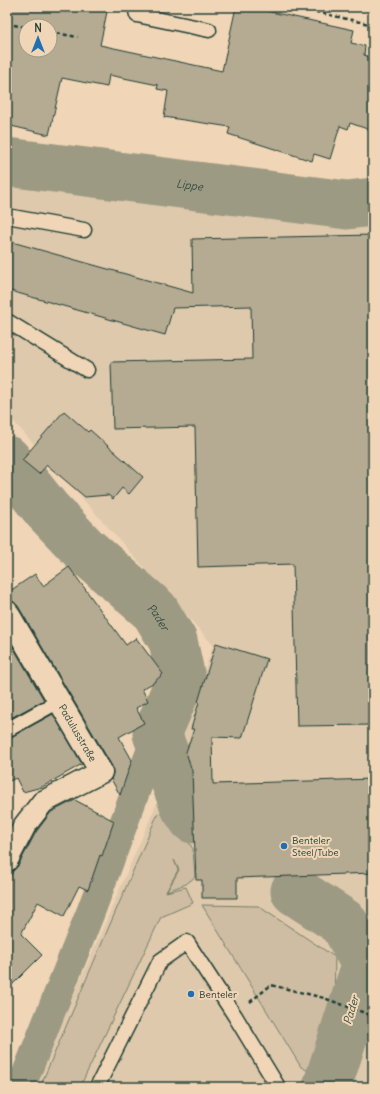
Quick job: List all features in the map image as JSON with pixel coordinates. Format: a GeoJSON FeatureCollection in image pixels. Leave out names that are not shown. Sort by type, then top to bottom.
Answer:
{"type":"FeatureCollection","features":[{"type":"Feature","properties":{"kind":"street","name":"Padulusstraße"},"geometry":{"type":"LineString","coordinates":[[7,612],[101,772],[43,802],[16,822],[7,860]]}},
{"type":"Feature","properties":{"kind":"lane"},"geometry":{"type":"LineString","coordinates":[[134,7],[136,15],[209,30]]}},
{"type":"Feature","properties":{"kind":"lane"},"geometry":{"type":"LineString","coordinates":[[7,216],[84,230]]}},
{"type":"Feature","properties":{"kind":"lane"},"geometry":{"type":"LineString","coordinates":[[7,321],[86,370]]}},
{"type":"Feature","properties":{"kind":"lane"},"geometry":{"type":"LineString","coordinates":[[7,730],[59,701]]}},
{"type":"Feature","properties":{"kind":"lane"},"geometry":{"type":"LineString","coordinates":[[97,1087],[160,961],[187,942],[235,1016],[278,1087]]}},
{"type":"Feature","properties":{"kind":"path"},"geometry":{"type":"LineString","coordinates":[[295,7],[373,25]]}},
{"type":"Feature","properties":{"kind":"path"},"geometry":{"type":"LineString","coordinates":[[7,24],[18,26]]}},
{"type":"Feature","properties":{"kind":"path"},"geometry":{"type":"LineString","coordinates":[[58,33],[78,37]]}},
{"type":"Feature","properties":{"kind":"path"},"geometry":{"type":"LineString","coordinates":[[235,1016],[271,985],[324,998],[373,1016]]}},
{"type":"Feature","properties":{"kind":"shaded area"},"geometry":{"type":"Polygon","coordinates":[[[7,185],[373,206],[373,1087],[80,1087],[161,916],[193,903],[165,893],[51,1087],[34,1087],[172,768],[213,645],[7,414],[7,185]],[[202,905],[301,1067],[311,1072],[202,905]]]}},
{"type":"Feature","properties":{"kind":"shaded area"},"geometry":{"type":"Polygon","coordinates":[[[158,813],[173,818],[193,849],[195,877],[186,884],[167,891],[179,870],[174,860],[178,870],[166,892],[186,887],[193,903],[161,917],[80,1087],[47,1087],[42,1082],[158,813]]]}},
{"type":"Feature","properties":{"kind":"shaded area"},"geometry":{"type":"Polygon","coordinates":[[[202,905],[258,906],[335,957],[334,1006],[312,1073],[301,1067],[202,905]]]}},
{"type":"Feature","properties":{"kind":"building"},"geometry":{"type":"Polygon","coordinates":[[[7,7],[108,7],[100,45],[222,71],[236,7],[248,7],[354,30],[351,43],[365,46],[364,55],[373,58],[373,131],[350,123],[348,129],[340,126],[330,159],[314,154],[312,161],[228,134],[230,127],[164,117],[168,91],[157,89],[158,85],[109,75],[107,87],[62,78],[49,135],[7,125],[7,7]]]}},
{"type":"Feature","properties":{"kind":"building"},"geometry":{"type":"Polygon","coordinates":[[[373,235],[373,725],[297,726],[293,564],[198,567],[195,427],[113,429],[111,362],[252,359],[251,306],[173,308],[165,335],[7,290],[7,261],[12,242],[193,293],[192,239],[373,235]]]}},
{"type":"Feature","properties":{"kind":"building"},"geometry":{"type":"Polygon","coordinates":[[[64,411],[88,432],[90,430],[143,477],[129,494],[122,488],[113,499],[108,495],[85,497],[47,465],[39,474],[22,460],[64,411]]]}},
{"type":"Feature","properties":{"kind":"building"},"geometry":{"type":"Polygon","coordinates":[[[69,567],[126,645],[136,638],[163,674],[153,683],[142,689],[148,701],[136,708],[144,723],[119,737],[132,760],[120,795],[111,779],[113,773],[112,766],[18,606],[13,601],[7,600],[7,593],[35,574],[43,586],[69,567]]]}},
{"type":"Feature","properties":{"kind":"building"},"geometry":{"type":"Polygon","coordinates":[[[7,637],[44,700],[7,720],[7,637]]]}},
{"type":"Feature","properties":{"kind":"building","name":"Benteler Steel/Tube"},"geometry":{"type":"Polygon","coordinates":[[[216,643],[267,659],[242,738],[212,737],[213,784],[373,779],[373,873],[237,878],[237,898],[202,898],[202,880],[196,880],[192,771],[186,752],[194,729],[191,729],[198,702],[216,643]]]}},
{"type":"Feature","properties":{"kind":"building"},"geometry":{"type":"Polygon","coordinates":[[[53,714],[82,764],[42,787],[23,792],[16,778],[7,782],[7,738],[53,714]]]}},
{"type":"Feature","properties":{"kind":"building"},"geometry":{"type":"Polygon","coordinates":[[[75,800],[114,821],[102,856],[100,855],[88,890],[79,886],[64,916],[38,902],[21,934],[42,955],[7,990],[7,882],[13,871],[18,866],[36,832],[51,812],[75,800]]]}},
{"type":"Feature","properties":{"kind":"waterway","name":"Lippe"},"geometry":{"type":"LineString","coordinates":[[7,162],[347,205],[373,202]]}},
{"type":"Feature","properties":{"kind":"waterway","name":"Pader"},"geometry":{"type":"LineString","coordinates":[[7,460],[47,510],[85,550],[155,611],[173,641],[181,678],[157,734],[185,807],[193,819]]}},
{"type":"Feature","properties":{"kind":"waterway"},"geometry":{"type":"LineString","coordinates":[[25,1077],[91,911],[157,734]]}},
{"type":"Feature","properties":{"kind":"waterway","name":"Pader"},"geometry":{"type":"LineString","coordinates":[[295,891],[344,923],[366,965],[327,1087]]}},
{"type":"Feature","properties":{"kind":"place","name":"Benteler Steel/Tube"},"geometry":{"type":"Point","coordinates":[284,846]}},
{"type":"Feature","properties":{"kind":"place","name":"Benteler"},"geometry":{"type":"Point","coordinates":[191,994]}}]}
